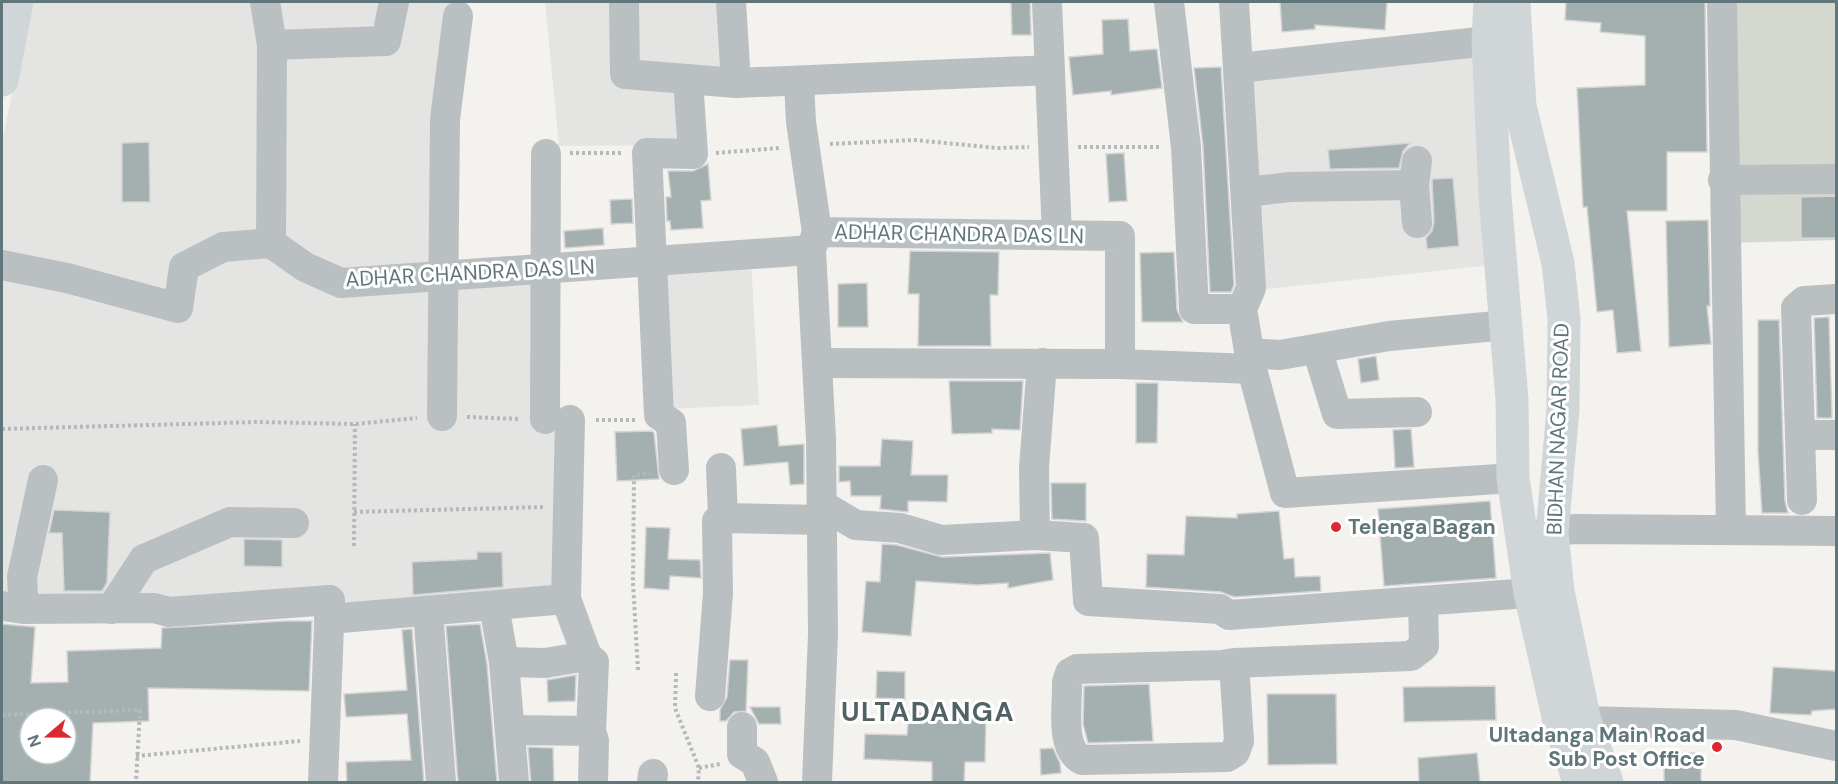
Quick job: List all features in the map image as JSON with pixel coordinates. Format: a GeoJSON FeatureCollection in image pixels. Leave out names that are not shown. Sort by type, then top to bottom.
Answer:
{"type":"FeatureCollection","features":[{"type":"Feature","properties":{"kind":"main road"},"geometry":{"type":"LineString","coordinates":[[2,80],[17,2]]}},
{"type":"Feature","properties":{"kind":"main road","name":"BIDHAN NAGAR ROAD"},"geometry":{"type":"LineString","coordinates":[[1490,2],[1488,41],[1495,196],[1512,399],[1513,478],[1558,591],[1585,721],[1607,783]]}},
{"type":"Feature","properties":{"kind":"main road","name":"BIDHAN NAGAR ROAD"},"geometry":{"type":"LineString","coordinates":[[1514,2],[1520,106],[1558,263],[1564,319],[1563,409],[1537,535],[1530,593],[1559,721],[1578,783]]}},
{"type":"Feature","properties":{"kind":"street"},"geometry":{"type":"LineString","coordinates":[[2,265],[67,279],[177,308],[184,267],[223,247],[271,243],[272,45],[265,2]]}},
{"type":"Feature","properties":{"kind":"street"},"geometry":{"type":"LineString","coordinates":[[272,45],[386,40],[394,2]]}},
{"type":"Feature","properties":{"kind":"street"},"geometry":{"type":"LineString","coordinates":[[624,2],[625,74],[736,83],[1050,70]]}},
{"type":"Feature","properties":{"kind":"street"},"geometry":{"type":"LineString","coordinates":[[731,2],[736,83]]}},
{"type":"Feature","properties":{"kind":"street"},"geometry":{"type":"LineString","coordinates":[[1047,2],[1058,235]]}},
{"type":"Feature","properties":{"kind":"street"},"geometry":{"type":"LineString","coordinates":[[1168,2],[1186,147],[1194,309],[1246,299]]}},
{"type":"Feature","properties":{"kind":"street"},"geometry":{"type":"LineString","coordinates":[[1234,2],[1246,192],[1246,299],[1250,361],[1285,493],[1513,478]]}},
{"type":"Feature","properties":{"kind":"street"},"geometry":{"type":"LineString","coordinates":[[1722,2],[1723,180],[1731,529]]}},
{"type":"Feature","properties":{"kind":"street"},"geometry":{"type":"LineString","coordinates":[[442,416],[445,119],[458,16]]}},
{"type":"Feature","properties":{"kind":"street"},"geometry":{"type":"LineString","coordinates":[[1239,68],[1488,41]]}},
{"type":"Feature","properties":{"kind":"street"},"geometry":{"type":"LineString","coordinates":[[674,470],[671,423],[659,415],[654,262],[647,153],[693,154],[688,79]]}},
{"type":"Feature","properties":{"kind":"street"},"geometry":{"type":"LineString","coordinates":[[799,81],[814,241],[822,513],[823,634],[817,783]]}},
{"type":"Feature","properties":{"kind":"street"},"geometry":{"type":"LineString","coordinates":[[546,154],[546,270],[558,420],[568,507],[566,600],[587,656],[594,663],[591,731],[594,741],[593,783]]}},
{"type":"Feature","properties":{"kind":"street"},"geometry":{"type":"LineString","coordinates":[[1246,192],[1416,173],[1417,223]]}},
{"type":"Feature","properties":{"kind":"street"},"geometry":{"type":"LineString","coordinates":[[1723,180],[1836,179]]}},
{"type":"Feature","properties":{"kind":"street","name":"ADHAR CHANDRA DAS LN"},"geometry":{"type":"LineString","coordinates":[[271,243],[305,267],[341,283],[654,262],[814,241],[1058,235],[1120,236],[1120,364]]}},
{"type":"Feature","properties":{"kind":"street"},"geometry":{"type":"LineString","coordinates":[[1802,500],[1796,308],[1804,301],[1836,299]]}},
{"type":"Feature","properties":{"kind":"street"},"geometry":{"type":"LineString","coordinates":[[817,363],[1120,364],[1250,361],[1389,336],[1507,325]]}},
{"type":"Feature","properties":{"kind":"street"},"geometry":{"type":"LineString","coordinates":[[1317,350],[1337,414],[1417,412]]}},
{"type":"Feature","properties":{"kind":"street"},"geometry":{"type":"LineString","coordinates":[[1035,535],[1034,468],[1042,363]]}},
{"type":"Feature","properties":{"kind":"street"},"geometry":{"type":"LineString","coordinates":[[1800,435],[1836,435]]}},
{"type":"Feature","properties":{"kind":"street"},"geometry":{"type":"LineString","coordinates":[[721,468],[723,518]]}},
{"type":"Feature","properties":{"kind":"street"},"geometry":{"type":"LineString","coordinates":[[43,480],[22,577],[13,607],[154,608],[169,612],[428,611],[566,600]]}},
{"type":"Feature","properties":{"kind":"street"},"geometry":{"type":"LineString","coordinates":[[710,696],[718,593],[717,521],[723,518],[822,513],[856,525],[900,528],[941,540],[1035,535],[1084,538],[1088,601],[1220,609],[1229,615],[1530,593]]}},
{"type":"Feature","properties":{"kind":"street"},"geometry":{"type":"LineString","coordinates":[[111,609],[144,559],[230,522],[294,523]]}},
{"type":"Feature","properties":{"kind":"street"},"geometry":{"type":"LineString","coordinates":[[1537,535],[1574,529],[1836,531]]}},
{"type":"Feature","properties":{"kind":"street"},"geometry":{"type":"LineString","coordinates":[[1234,663],[1239,741],[1235,752],[1227,757],[1082,760],[1073,755],[1068,745],[1067,682],[1070,673],[1077,669],[1412,656],[1424,646],[1423,601]]}},
{"type":"Feature","properties":{"kind":"street"},"geometry":{"type":"LineString","coordinates":[[494,606],[504,662],[514,783]]}},
{"type":"Feature","properties":{"kind":"street"},"geometry":{"type":"LineString","coordinates":[[324,783],[330,610]]}},
{"type":"Feature","properties":{"kind":"street"},"geometry":{"type":"LineString","coordinates":[[428,611],[441,783]]}},
{"type":"Feature","properties":{"kind":"street"},"geometry":{"type":"LineString","coordinates":[[504,662],[545,663],[587,656]]}},
{"type":"Feature","properties":{"kind":"street"},"geometry":{"type":"LineString","coordinates":[[1585,721],[1736,725],[1836,746]]}},
{"type":"Feature","properties":{"kind":"street"},"geometry":{"type":"LineString","coordinates":[[742,727],[742,754],[755,762],[763,783]]}},
{"type":"Feature","properties":{"kind":"street"},"geometry":{"type":"LineString","coordinates":[[510,730],[591,731]]}},
{"type":"Feature","properties":{"kind":"path"},"geometry":{"type":"LineString","coordinates":[[693,154],[804,145],[914,140],[997,148],[1186,147]]}},
{"type":"Feature","properties":{"kind":"path"},"geometry":{"type":"LineString","coordinates":[[546,154],[647,153]]}},
{"type":"Feature","properties":{"kind":"path"},"geometry":{"type":"LineString","coordinates":[[2,429],[257,422],[355,424],[442,416],[558,420],[653,420],[659,415]]}},
{"type":"Feature","properties":{"kind":"path"},"geometry":{"type":"LineString","coordinates":[[354,546],[355,424]]}},
{"type":"Feature","properties":{"kind":"path"},"geometry":{"type":"LineString","coordinates":[[638,670],[633,583],[634,475],[674,470]]}},
{"type":"Feature","properties":{"kind":"path"},"geometry":{"type":"LineString","coordinates":[[354,513],[568,507]]}},
{"type":"Feature","properties":{"kind":"path"},"geometry":{"type":"LineString","coordinates":[[676,673],[675,708],[699,768],[698,783]]}},
{"type":"Feature","properties":{"kind":"path"},"geometry":{"type":"LineString","coordinates":[[2,715],[140,710],[136,783]]}},
{"type":"Feature","properties":{"kind":"path"},"geometry":{"type":"LineString","coordinates":[[136,756],[278,741],[325,741]]}},
{"type":"Feature","properties":{"kind":"shaded area"},"geometry":{"type":"Polygon","coordinates":[[[31,2],[453,2],[437,118],[436,268],[344,274],[218,239],[168,297],[2,258],[2,142],[31,2]]]}},
{"type":"Feature","properties":{"kind":"shaded area"},"geometry":{"type":"Polygon","coordinates":[[[545,2],[725,2],[727,75],[684,72],[683,145],[559,146],[545,2]]]}},
{"type":"Feature","properties":{"kind":"shaded area"},"geometry":{"type":"Polygon","coordinates":[[[1727,2],[1836,2],[1836,240],[1729,243],[1727,2]]]}},
{"type":"Feature","properties":{"kind":"shaded area"},"geometry":{"type":"Polygon","coordinates":[[[1491,47],[1502,264],[1258,290],[1245,75],[1491,47]]]}},
{"type":"Feature","properties":{"kind":"shaded area"},"geometry":{"type":"Polygon","coordinates":[[[270,248],[302,276],[540,277],[561,426],[560,594],[335,613],[2,601],[2,272],[181,314],[188,270],[270,248]]]}},
{"type":"Feature","properties":{"kind":"shaded area"},"geometry":{"type":"Polygon","coordinates":[[[751,259],[759,405],[663,409],[658,268],[751,259]]]}},
{"type":"Feature","properties":{"kind":"building"},"geometry":{"type":"Polygon","coordinates":[[[1011,2],[1030,2],[1031,35],[1012,35],[1011,2]]]}},
{"type":"Feature","properties":{"kind":"building"},"geometry":{"type":"Polygon","coordinates":[[[1280,2],[1387,2],[1385,30],[1315,25],[1315,29],[1282,32],[1280,2]]]}},
{"type":"Feature","properties":{"kind":"building"},"geometry":{"type":"Polygon","coordinates":[[[1566,2],[1705,2],[1707,152],[1667,152],[1667,211],[1627,211],[1641,351],[1617,353],[1613,310],[1597,312],[1587,207],[1583,207],[1577,88],[1645,85],[1645,36],[1600,32],[1601,23],[1565,20],[1566,2]]]}},
{"type":"Feature","properties":{"kind":"building"},"geometry":{"type":"Polygon","coordinates":[[[1128,19],[1130,51],[1157,49],[1162,88],[1111,95],[1111,91],[1073,95],[1069,57],[1103,54],[1102,20],[1128,19]]]}},
{"type":"Feature","properties":{"kind":"building"},"geometry":{"type":"Polygon","coordinates":[[[1221,67],[1234,285],[1231,292],[1210,292],[1203,146],[1194,68],[1221,67]]]}},
{"type":"Feature","properties":{"kind":"building"},"geometry":{"type":"Polygon","coordinates":[[[149,142],[150,202],[122,202],[122,143],[149,142]]]}},
{"type":"Feature","properties":{"kind":"building"},"geometry":{"type":"Polygon","coordinates":[[[1410,143],[1403,151],[1399,168],[1330,169],[1328,150],[1410,143]]]}},
{"type":"Feature","properties":{"kind":"building"},"geometry":{"type":"Polygon","coordinates":[[[1124,153],[1127,201],[1109,202],[1106,154],[1124,153]]]}},
{"type":"Feature","properties":{"kind":"building"},"geometry":{"type":"Polygon","coordinates":[[[708,164],[711,200],[701,201],[703,228],[671,230],[670,221],[667,221],[666,197],[671,197],[668,171],[693,171],[708,164]]]}},
{"type":"Feature","properties":{"kind":"building"},"geometry":{"type":"Polygon","coordinates":[[[1453,178],[1459,246],[1427,249],[1426,238],[1432,231],[1434,222],[1432,179],[1453,178]]]}},
{"type":"Feature","properties":{"kind":"building"},"geometry":{"type":"Polygon","coordinates":[[[1836,196],[1836,238],[1801,238],[1801,197],[1836,196]]]}},
{"type":"Feature","properties":{"kind":"building"},"geometry":{"type":"Polygon","coordinates":[[[632,199],[633,223],[611,224],[610,200],[632,199]]]}},
{"type":"Feature","properties":{"kind":"building"},"geometry":{"type":"Polygon","coordinates":[[[1708,220],[1710,306],[1707,306],[1711,344],[1669,347],[1666,221],[1708,220]]]}},
{"type":"Feature","properties":{"kind":"building"},"geometry":{"type":"Polygon","coordinates":[[[603,228],[604,245],[565,248],[564,231],[603,228]]]}},
{"type":"Feature","properties":{"kind":"building"},"geometry":{"type":"Polygon","coordinates":[[[910,251],[999,252],[998,295],[990,295],[991,346],[918,346],[919,294],[908,294],[910,251]]]}},
{"type":"Feature","properties":{"kind":"building"},"geometry":{"type":"Polygon","coordinates":[[[1174,252],[1177,310],[1183,322],[1142,322],[1140,253],[1174,252]]]}},
{"type":"Feature","properties":{"kind":"building"},"geometry":{"type":"Polygon","coordinates":[[[867,283],[868,327],[838,327],[838,284],[867,283]]]}},
{"type":"Feature","properties":{"kind":"building"},"geometry":{"type":"Polygon","coordinates":[[[1829,317],[1832,418],[1817,418],[1814,318],[1829,317]]]}},
{"type":"Feature","properties":{"kind":"building"},"geometry":{"type":"Polygon","coordinates":[[[1758,320],[1779,320],[1785,501],[1788,513],[1762,513],[1758,452],[1758,320]]]}},
{"type":"Feature","properties":{"kind":"building"},"geometry":{"type":"Polygon","coordinates":[[[1376,356],[1379,380],[1361,383],[1358,359],[1376,356]]]}},
{"type":"Feature","properties":{"kind":"building"},"geometry":{"type":"Polygon","coordinates":[[[949,381],[1023,381],[1020,430],[992,429],[992,433],[952,434],[949,381]]]}},
{"type":"Feature","properties":{"kind":"building"},"geometry":{"type":"Polygon","coordinates":[[[1136,383],[1158,383],[1157,443],[1136,443],[1136,383]]]}},
{"type":"Feature","properties":{"kind":"building"},"geometry":{"type":"Polygon","coordinates":[[[777,425],[779,446],[804,444],[804,484],[790,485],[788,462],[744,466],[741,429],[777,425]]]}},
{"type":"Feature","properties":{"kind":"building"},"geometry":{"type":"Polygon","coordinates":[[[1411,429],[1414,467],[1395,468],[1393,430],[1411,429]]]}},
{"type":"Feature","properties":{"kind":"building"},"geometry":{"type":"Polygon","coordinates":[[[652,431],[659,479],[617,481],[615,432],[652,431]]]}},
{"type":"Feature","properties":{"kind":"building"},"geometry":{"type":"Polygon","coordinates":[[[882,439],[913,441],[911,475],[948,475],[947,502],[908,501],[908,512],[880,509],[881,496],[851,496],[850,481],[839,482],[839,466],[880,466],[882,439]]]}},
{"type":"Feature","properties":{"kind":"building"},"geometry":{"type":"Polygon","coordinates":[[[1051,483],[1086,483],[1086,521],[1052,519],[1051,483]]]}},
{"type":"Feature","properties":{"kind":"building"},"geometry":{"type":"Polygon","coordinates":[[[1490,501],[1496,578],[1384,586],[1378,509],[1490,501]]]}},
{"type":"Feature","properties":{"kind":"building"},"geometry":{"type":"Polygon","coordinates":[[[54,510],[110,512],[107,583],[102,591],[64,591],[62,533],[49,533],[54,510]]]}},
{"type":"Feature","properties":{"kind":"building"},"geometry":{"type":"Polygon","coordinates":[[[1279,511],[1284,559],[1294,558],[1295,577],[1320,576],[1321,591],[1234,597],[1221,592],[1146,587],[1147,554],[1184,555],[1186,516],[1237,518],[1237,514],[1279,511]]]}},
{"type":"Feature","properties":{"kind":"building"},"geometry":{"type":"Polygon","coordinates":[[[646,527],[670,528],[668,559],[700,560],[701,578],[670,576],[669,590],[644,588],[646,527]]]}},
{"type":"Feature","properties":{"kind":"building"},"geometry":{"type":"Polygon","coordinates":[[[244,539],[282,540],[282,567],[244,566],[244,539]]]}},
{"type":"Feature","properties":{"kind":"building"},"geometry":{"type":"Polygon","coordinates":[[[882,544],[897,545],[942,557],[1050,553],[1053,580],[1008,588],[1008,583],[978,585],[916,581],[911,636],[862,632],[866,581],[880,582],[882,544]]]}},
{"type":"Feature","properties":{"kind":"building"},"geometry":{"type":"Polygon","coordinates":[[[477,552],[502,552],[503,587],[413,595],[412,562],[477,559],[477,552]]]}},
{"type":"Feature","properties":{"kind":"building"},"geometry":{"type":"Polygon","coordinates":[[[312,621],[309,691],[148,688],[149,721],[93,723],[90,783],[2,783],[2,624],[35,627],[31,683],[68,682],[67,651],[161,648],[162,628],[312,621]]]}},
{"type":"Feature","properties":{"kind":"building"},"geometry":{"type":"Polygon","coordinates":[[[480,624],[487,664],[497,782],[458,783],[446,626],[480,624]]]}},
{"type":"Feature","properties":{"kind":"building"},"geometry":{"type":"Polygon","coordinates":[[[412,629],[424,783],[347,783],[346,762],[411,760],[407,714],[346,717],[344,694],[407,690],[402,630],[412,629]]]}},
{"type":"Feature","properties":{"kind":"building"},"geometry":{"type":"Polygon","coordinates":[[[730,660],[748,660],[746,711],[734,712],[726,721],[720,721],[720,710],[727,697],[730,660]]]}},
{"type":"Feature","properties":{"kind":"building"},"geometry":{"type":"Polygon","coordinates":[[[1773,667],[1836,671],[1836,709],[1812,711],[1811,715],[1770,713],[1773,667]]]}},
{"type":"Feature","properties":{"kind":"building"},"geometry":{"type":"Polygon","coordinates":[[[877,671],[905,672],[905,699],[876,698],[877,671]]]}},
{"type":"Feature","properties":{"kind":"building"},"geometry":{"type":"Polygon","coordinates":[[[576,675],[575,701],[548,702],[547,680],[576,675]]]}},
{"type":"Feature","properties":{"kind":"building"},"geometry":{"type":"Polygon","coordinates":[[[1149,684],[1153,741],[1088,743],[1083,724],[1084,686],[1149,684]]]}},
{"type":"Feature","properties":{"kind":"building"},"geometry":{"type":"Polygon","coordinates":[[[1495,686],[1496,720],[1404,722],[1403,687],[1495,686]]]}},
{"type":"Feature","properties":{"kind":"building"},"geometry":{"type":"Polygon","coordinates":[[[1267,694],[1336,694],[1337,764],[1268,765],[1267,694]]]}},
{"type":"Feature","properties":{"kind":"building"},"geometry":{"type":"Polygon","coordinates":[[[750,707],[780,707],[781,724],[759,724],[750,707]]]}},
{"type":"Feature","properties":{"kind":"building"},"geometry":{"type":"Polygon","coordinates":[[[909,711],[931,715],[986,716],[985,762],[965,762],[964,783],[932,783],[932,762],[864,759],[865,734],[907,735],[909,711]]]}},
{"type":"Feature","properties":{"kind":"building"},"geometry":{"type":"Polygon","coordinates":[[[528,747],[553,748],[554,783],[531,783],[528,747]]]}},
{"type":"Feature","properties":{"kind":"building"},"geometry":{"type":"Polygon","coordinates":[[[1053,748],[1060,763],[1061,773],[1041,775],[1040,749],[1053,748]]]}},
{"type":"Feature","properties":{"kind":"building"},"geometry":{"type":"Polygon","coordinates":[[[1477,753],[1480,783],[1419,783],[1418,758],[1477,753]]]}},
{"type":"Feature","properties":{"kind":"building"},"geometry":{"type":"Polygon","coordinates":[[[1664,753],[1701,753],[1701,783],[1664,783],[1664,753]]]}},
{"type":"Feature","properties":{"kind":"place","name":"Telenga Bagan"},"geometry":{"type":"Point","coordinates":[1336,527]}},
{"type":"Feature","properties":{"kind":"place","name":"Ultadanga Main Road Sub Post Office"},"geometry":{"type":"Point","coordinates":[1717,747]}},
{"type":"Feature","properties":{"kind":"district","name":"ULTADANGA"},"geometry":{"type":"Point","coordinates":[928,711]}}]}
